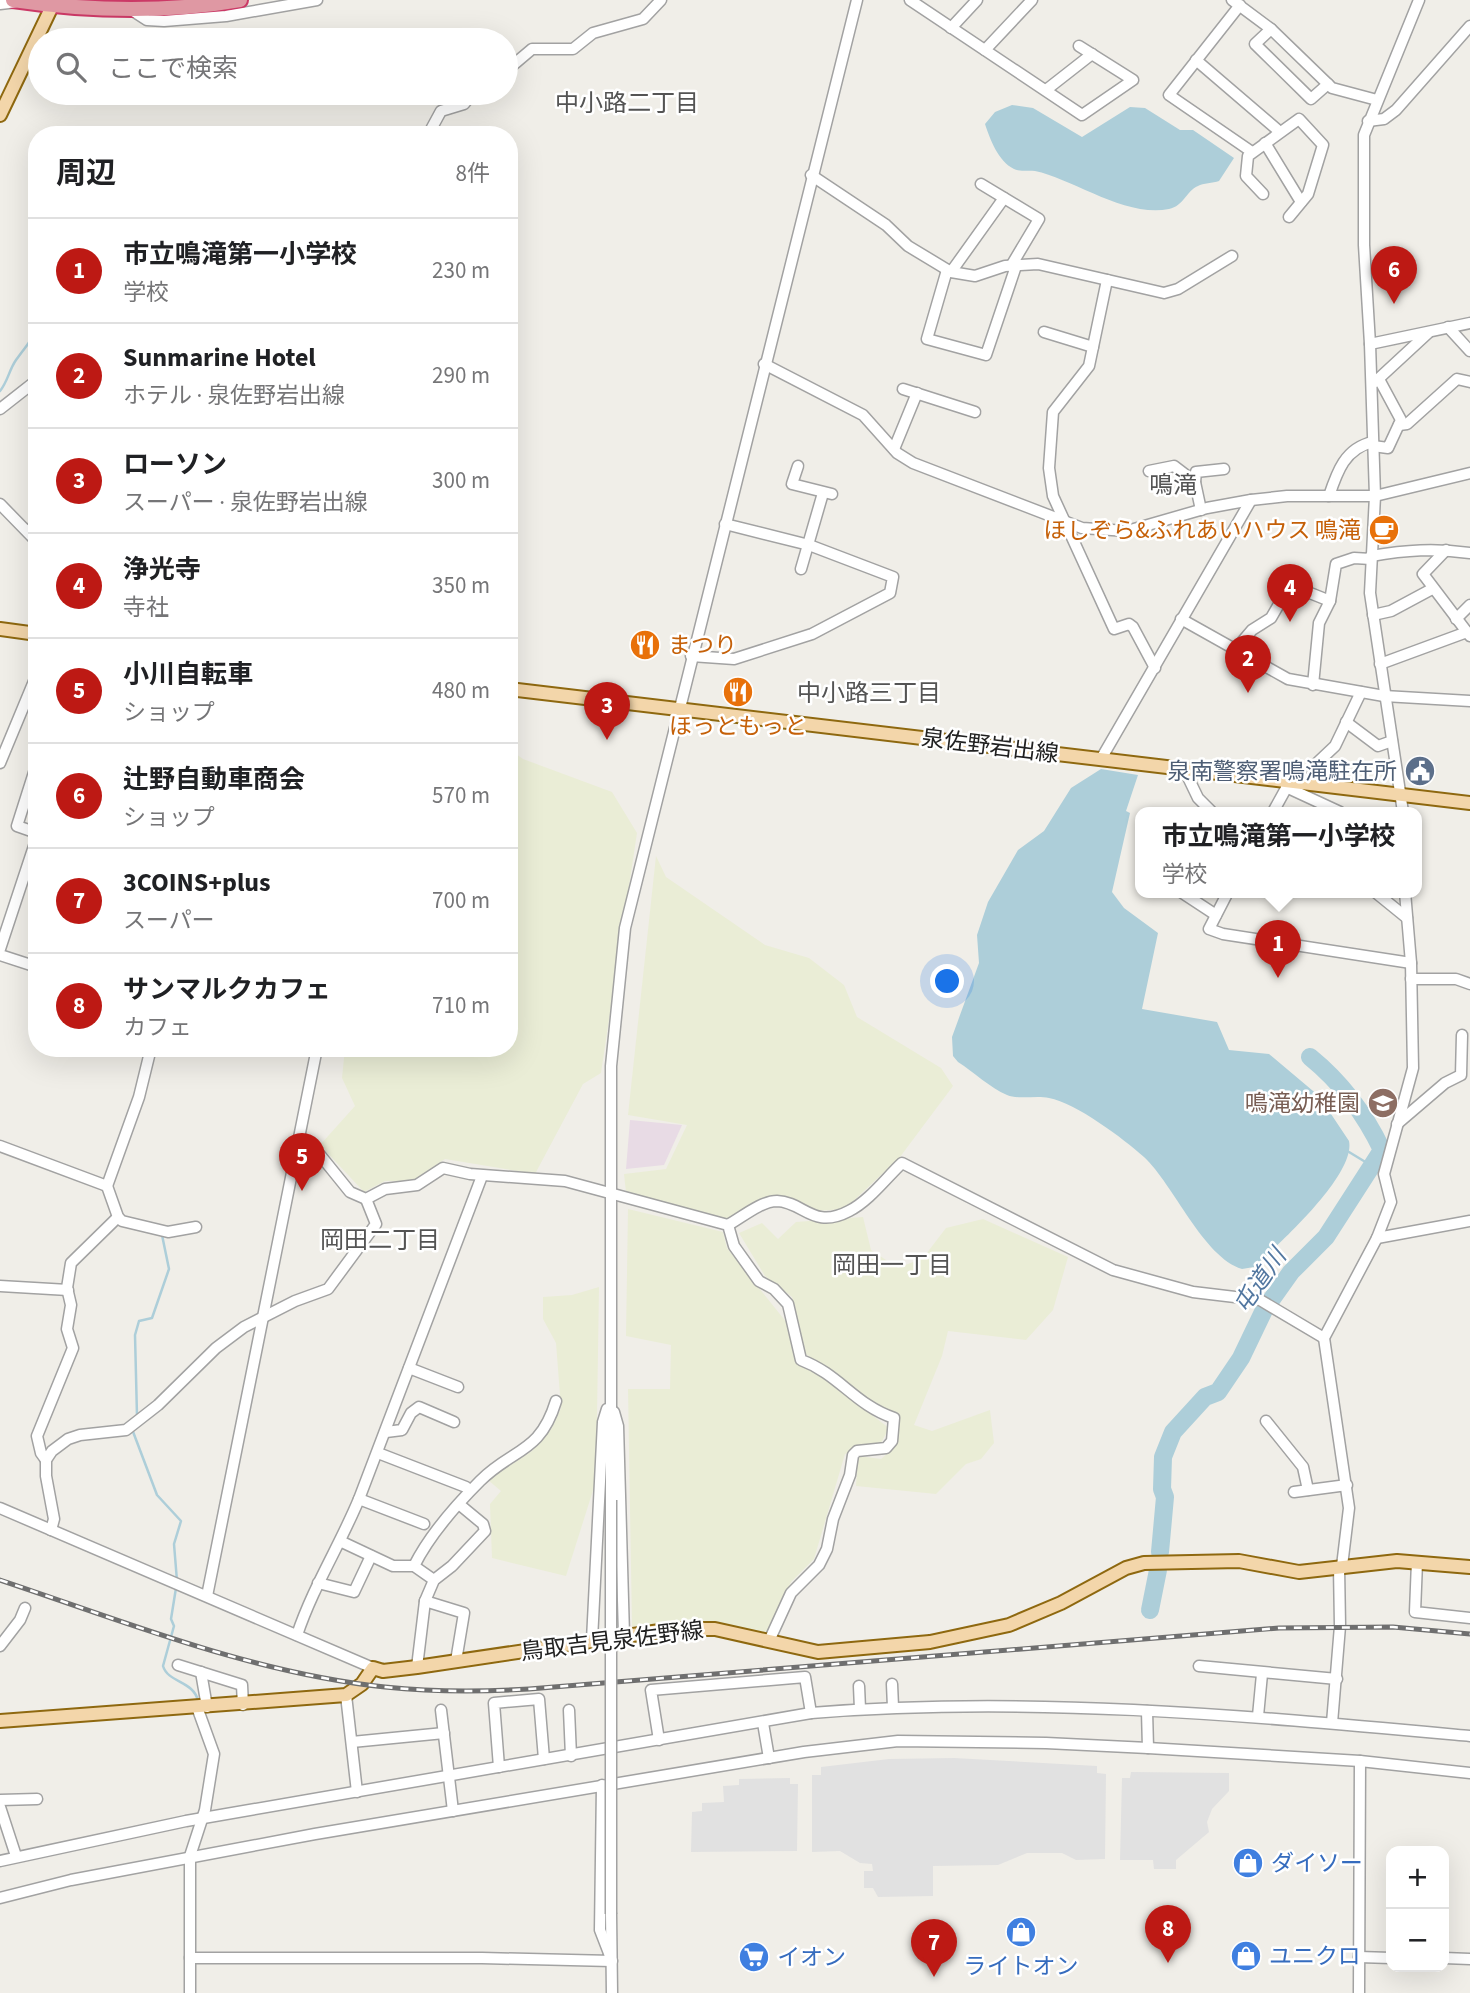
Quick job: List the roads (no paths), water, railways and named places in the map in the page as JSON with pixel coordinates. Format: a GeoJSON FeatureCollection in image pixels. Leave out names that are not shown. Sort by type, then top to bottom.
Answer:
{"type":"FeatureCollection","features":[{"type":"Feature","properties":{"kind":"highway"},"geometry":{"type":"LineString","coordinates":[[19,1],[129,9],[240,0]]}},
{"type":"Feature","properties":{"kind":"main road"},"geometry":{"type":"LineString","coordinates":[[42,28],[54,3]]}},
{"type":"Feature","properties":{"kind":"main road"},"geometry":{"type":"LineString","coordinates":[[0,115],[28,57]]}},
{"type":"Feature","properties":{"kind":"main road"},"geometry":{"type":"LineString","coordinates":[[0,629],[28,633]]}},
{"type":"Feature","properties":{"kind":"main road","name":"泉佐野岩出線"},"geometry":{"type":"LineString","coordinates":[[518,690],[1288,785],[1470,803]]}},
{"type":"Feature","properties":{"kind":"main road","name":"鳥取吉見泉佐野線"},"geometry":{"type":"LineString","coordinates":[[373,1668],[383,1671],[417,1667],[673,1629],[715,1629],[811,1652],[930,1642],[1009,1625],[1061,1603],[1126,1568],[1144,1563],[1239,1561],[1299,1572],[1397,1561],[1470,1567]]}},
{"type":"Feature","properties":{"kind":"main road"},"geometry":{"type":"LineString","coordinates":[[0,1721],[243,1705],[346,1695],[362,1684],[373,1668]]}},
{"type":"Feature","properties":{"kind":"street"},"geometry":{"type":"LineString","coordinates":[[129,9],[147,20],[164,21],[226,16],[317,0]]}},
{"type":"Feature","properties":{"kind":"street"},"geometry":{"type":"LineString","coordinates":[[518,61],[532,49],[573,49],[593,33],[643,19],[661,0]]}},
{"type":"Feature","properties":{"kind":"street"},"geometry":{"type":"LineString","coordinates":[[612,1993],[611,1066],[618,972],[646,833],[857,0]]}},
{"type":"Feature","properties":{"kind":"street"},"geometry":{"type":"LineString","coordinates":[[951,28],[977,0]]}},
{"type":"Feature","properties":{"kind":"street"},"geometry":{"type":"LineString","coordinates":[[985,50],[1032,0]]}},
{"type":"Feature","properties":{"kind":"street"},"geometry":{"type":"LineString","coordinates":[[1402,807],[1373,615],[1371,558],[1375,496],[1373,444],[1376,382],[1370,344],[1364,245],[1364,135],[1419,0]]}},
{"type":"Feature","properties":{"kind":"street"},"geometry":{"type":"LineString","coordinates":[[0,4],[19,1]]}},
{"type":"Feature","properties":{"kind":"street"},"geometry":{"type":"LineString","coordinates":[[915,1],[1082,115],[1133,80],[1079,46]]}},
{"type":"Feature","properties":{"kind":"street"},"geometry":{"type":"LineString","coordinates":[[1252,152],[1169,95],[1236,2],[1270,29],[1328,84],[1377,100]]}},
{"type":"Feature","properties":{"kind":"street"},"geometry":{"type":"LineString","coordinates":[[1368,121],[1384,119],[1396,110],[1470,26]]}},
{"type":"Feature","properties":{"kind":"street"},"geometry":{"type":"LineString","coordinates":[[1270,29],[1255,44],[1311,99],[1328,84]]}},
{"type":"Feature","properties":{"kind":"street"},"geometry":{"type":"LineString","coordinates":[[1046,90],[1092,54]]}},
{"type":"Feature","properties":{"kind":"street"},"geometry":{"type":"LineString","coordinates":[[1196,60],[1280,132]]}},
{"type":"Feature","properties":{"kind":"street"},"geometry":{"type":"LineString","coordinates":[[433,126],[441,111],[461,105]]}},
{"type":"Feature","properties":{"kind":"street"},"geometry":{"type":"LineString","coordinates":[[1263,194],[1246,176],[1248,156],[1299,119],[1323,145],[1307,194],[1289,217]]}},
{"type":"Feature","properties":{"kind":"street"},"geometry":{"type":"LineString","coordinates":[[1265,143],[1301,202]]}},
{"type":"Feature","properties":{"kind":"street"},"geometry":{"type":"LineString","coordinates":[[811,175],[886,225],[908,246],[949,271],[975,276],[1014,266],[1038,264],[1164,293],[1178,289],[1232,256]]}},
{"type":"Feature","properties":{"kind":"street"},"geometry":{"type":"LineString","coordinates":[[981,184],[1039,219],[1014,266],[986,355],[928,339],[949,271],[1004,198]]}},
{"type":"Feature","properties":{"kind":"street"},"geometry":{"type":"LineString","coordinates":[[1107,280],[1093,347],[1084,375],[1053,412],[1050,423],[1049,468],[1053,496],[1063,521],[1114,629],[1129,624],[1133,627],[1155,668]]}},
{"type":"Feature","properties":{"kind":"street"},"geometry":{"type":"LineString","coordinates":[[1370,344],[1470,323]]}},
{"type":"Feature","properties":{"kind":"street"},"geometry":{"type":"LineString","coordinates":[[1448,327],[1470,351]]}},
{"type":"Feature","properties":{"kind":"street"},"geometry":{"type":"LineString","coordinates":[[1376,382],[1429,331]]}},
{"type":"Feature","properties":{"kind":"street"},"geometry":{"type":"LineString","coordinates":[[1044,332],[1093,347]]}},
{"type":"Feature","properties":{"kind":"street"},"geometry":{"type":"LineString","coordinates":[[764,365],[863,415],[894,449],[913,463],[1082,528],[1127,531],[1201,510],[1287,496],[1375,496],[1470,473]]}},
{"type":"Feature","properties":{"kind":"street"},"geometry":{"type":"LineString","coordinates":[[1399,425],[1407,425],[1457,379],[1470,382]]}},
{"type":"Feature","properties":{"kind":"street"},"geometry":{"type":"LineString","coordinates":[[1329,496],[1338,470],[1353,450],[1373,444],[1388,448],[1399,425],[1401,415],[1376,382]]}},
{"type":"Feature","properties":{"kind":"street"},"geometry":{"type":"LineString","coordinates":[[0,409],[28,387]]}},
{"type":"Feature","properties":{"kind":"street"},"geometry":{"type":"LineString","coordinates":[[903,389],[975,412]]}},
{"type":"Feature","properties":{"kind":"street"},"geometry":{"type":"LineString","coordinates":[[894,449],[916,393]]}},
{"type":"Feature","properties":{"kind":"street"},"geometry":{"type":"LineString","coordinates":[[798,466],[792,484],[827,494],[801,569]]}},
{"type":"Feature","properties":{"kind":"street"},"geometry":{"type":"LineString","coordinates":[[1149,471],[1174,466],[1195,482]]}},
{"type":"Feature","properties":{"kind":"street"},"geometry":{"type":"LineString","coordinates":[[1201,510],[1195,482],[1196,472],[1224,469]]}},
{"type":"Feature","properties":{"kind":"street"},"geometry":{"type":"LineString","coordinates":[[1101,760],[1251,500]]}},
{"type":"Feature","properties":{"kind":"street"},"geometry":{"type":"LineString","coordinates":[[0,504],[28,532]]}},
{"type":"Feature","properties":{"kind":"street"},"geometry":{"type":"LineString","coordinates":[[691,656],[734,659],[812,634],[890,593],[892,577],[808,545],[725,524]]}},
{"type":"Feature","properties":{"kind":"street"},"geometry":{"type":"LineString","coordinates":[[1313,685],[1319,623],[1329,601],[1336,564],[1354,558],[1371,558],[1411,549],[1470,554]]}},
{"type":"Feature","properties":{"kind":"street"},"geometry":{"type":"LineString","coordinates":[[1380,664],[1468,634],[1423,574],[1446,550]]}},
{"type":"Feature","properties":{"kind":"street"},"geometry":{"type":"LineString","coordinates":[[1235,650],[1252,630],[1271,618],[1290,585],[1329,601]]}},
{"type":"Feature","properties":{"kind":"street"},"geometry":{"type":"LineString","coordinates":[[1373,615],[1391,611],[1432,589]]}},
{"type":"Feature","properties":{"kind":"street"},"geometry":{"type":"LineString","coordinates":[[1456,619],[1470,605]]}},
{"type":"Feature","properties":{"kind":"street"},"geometry":{"type":"LineString","coordinates":[[1181,619],[1270,671],[1313,685],[1384,696],[1470,701]]}},
{"type":"Feature","properties":{"kind":"street"},"geometry":{"type":"LineString","coordinates":[[1307,785],[1312,771],[1332,751],[1361,692]]}},
{"type":"Feature","properties":{"kind":"street"},"geometry":{"type":"LineString","coordinates":[[0,763],[28,699]]}},
{"type":"Feature","properties":{"kind":"street"},"geometry":{"type":"LineString","coordinates":[[1346,722],[1378,746],[1392,741]]}},
{"type":"Feature","properties":{"kind":"street"},"geometry":{"type":"LineString","coordinates":[[1185,771],[1198,798],[1207,807]]}},
{"type":"Feature","properties":{"kind":"street"},"geometry":{"type":"LineString","coordinates":[[1276,807],[1288,785],[1330,807]]}},
{"type":"Feature","properties":{"kind":"street"},"geometry":{"type":"LineString","coordinates":[[28,791],[17,826],[28,831]]}},
{"type":"Feature","properties":{"kind":"street"},"geometry":{"type":"LineString","coordinates":[[0,949],[28,863]]}},
{"type":"Feature","properties":{"kind":"street"},"geometry":{"type":"LineString","coordinates":[[1190,898],[1216,915]]}},
{"type":"Feature","properties":{"kind":"street"},"geometry":{"type":"LineString","coordinates":[[1225,898],[1209,929],[1223,934],[1411,963]]}},
{"type":"Feature","properties":{"kind":"street"},"geometry":{"type":"LineString","coordinates":[[1382,898],[1407,918]]}},
{"type":"Feature","properties":{"kind":"street"},"geometry":{"type":"LineString","coordinates":[[1332,1723],[1340,1626],[1340,1567],[1349,1508],[1324,1338],[1377,1238],[1391,1202],[1384,1174],[1413,1068],[1411,963],[1405,898]]}},
{"type":"Feature","properties":{"kind":"street"},"geometry":{"type":"LineString","coordinates":[[0,955],[28,964]]}},
{"type":"Feature","properties":{"kind":"street"},"geometry":{"type":"LineString","coordinates":[[1411,979],[1455,979],[1470,984]]}},
{"type":"Feature","properties":{"kind":"street"},"geometry":{"type":"LineString","coordinates":[[1396,1125],[1445,1083],[1461,1075],[1462,1035]]}},
{"type":"Feature","properties":{"kind":"street"},"geometry":{"type":"LineString","coordinates":[[149,1057],[139,1097],[107,1186],[118,1217],[136,1226],[168,1232],[196,1227]]}},
{"type":"Feature","properties":{"kind":"street"},"geometry":{"type":"LineString","coordinates":[[207,1596],[315,1057]]}},
{"type":"Feature","properties":{"kind":"street"},"geometry":{"type":"LineString","coordinates":[[51,1530],[54,1519],[46,1476],[47,1460],[52,1451],[68,1439],[126,1430],[158,1405],[216,1348],[244,1327],[295,1301],[317,1295],[333,1283],[376,1224],[366,1199],[351,1192],[312,1145],[301,1154],[296,1153]]}},
{"type":"Feature","properties":{"kind":"street"},"geometry":{"type":"LineString","coordinates":[[0,1146],[107,1186]]}},
{"type":"Feature","properties":{"kind":"street"},"geometry":{"type":"LineString","coordinates":[[366,1199],[385,1189],[417,1185],[443,1168],[482,1175],[565,1181],[728,1226],[768,1203],[779,1201],[811,1216],[837,1216],[858,1205],[902,1163],[1113,1270],[1193,1292],[1260,1300],[1324,1338]]}},
{"type":"Feature","properties":{"kind":"street"},"geometry":{"type":"LineString","coordinates":[[297,1634],[318,1583],[342,1542],[378,1453],[482,1175]]}},
{"type":"Feature","properties":{"kind":"street"},"geometry":{"type":"LineString","coordinates":[[47,1460],[41,1453],[37,1436],[73,1349],[67,1329],[71,1306],[68,1290],[71,1263],[118,1217]]}},
{"type":"Feature","properties":{"kind":"street"},"geometry":{"type":"LineString","coordinates":[[1377,1238],[1470,1222]]}},
{"type":"Feature","properties":{"kind":"street"},"geometry":{"type":"LineString","coordinates":[[728,1226],[734,1246],[759,1280],[774,1289],[788,1304],[801,1360],[818,1366],[841,1382],[866,1406],[894,1418],[892,1441],[886,1448],[857,1451],[853,1455],[850,1475],[833,1520],[827,1549],[819,1565],[791,1593],[769,1642]]}},
{"type":"Feature","properties":{"kind":"street"},"geometry":{"type":"LineString","coordinates":[[0,1286],[68,1290]]}},
{"type":"Feature","properties":{"kind":"street"},"geometry":{"type":"LineString","coordinates":[[409,1368],[458,1387]]}},
{"type":"Feature","properties":{"kind":"street"},"geometry":{"type":"LineString","coordinates":[[611,1398],[618,1426],[624,1635]]}},
{"type":"Feature","properties":{"kind":"street"},"geometry":{"type":"LineString","coordinates":[[592,1640],[603,1422],[611,1398]]}},
{"type":"Feature","properties":{"kind":"street"},"geometry":{"type":"LineString","coordinates":[[414,1566],[423,1547],[481,1479],[534,1443],[545,1430],[556,1401]]}},
{"type":"Feature","properties":{"kind":"street"},"geometry":{"type":"LineString","coordinates":[[386,1432],[402,1430],[411,1413],[419,1408],[454,1422]]}},
{"type":"Feature","properties":{"kind":"street"},"geometry":{"type":"LineString","coordinates":[[1266,1421],[1303,1467],[1308,1490]]}},
{"type":"Feature","properties":{"kind":"street"},"geometry":{"type":"LineString","coordinates":[[378,1453],[466,1487]]}},
{"type":"Feature","properties":{"kind":"street"},"geometry":{"type":"LineString","coordinates":[[1294,1492],[1347,1485]]}},
{"type":"Feature","properties":{"kind":"street"},"geometry":{"type":"LineString","coordinates":[[359,1499],[424,1524]]}},
{"type":"Feature","properties":{"kind":"street"},"geometry":{"type":"LineString","coordinates":[[417,1667],[425,1601],[434,1580],[452,1566],[485,1531],[483,1524],[460,1505]]}},
{"type":"Feature","properties":{"kind":"street"},"geometry":{"type":"LineString","coordinates":[[0,1508],[373,1668]]}},
{"type":"Feature","properties":{"kind":"street"},"geometry":{"type":"LineString","coordinates":[[342,1542],[393,1566],[414,1566],[434,1580]]}},
{"type":"Feature","properties":{"kind":"street"},"geometry":{"type":"LineString","coordinates":[[318,1583],[354,1592],[371,1556]]}},
{"type":"Feature","properties":{"kind":"street"},"geometry":{"type":"LineString","coordinates":[[1417,1562],[1415,1612],[1470,1618]]}},
{"type":"Feature","properties":{"kind":"street"},"geometry":{"type":"LineString","coordinates":[[425,1601],[464,1613],[456,1661]]}},
{"type":"Feature","properties":{"kind":"street"},"geometry":{"type":"LineString","coordinates":[[0,1646],[20,1620],[25,1608]]}},
{"type":"Feature","properties":{"kind":"street"},"geometry":{"type":"LineString","coordinates":[[178,1665],[242,1685],[243,1705]]}},
{"type":"Feature","properties":{"kind":"street"},"geometry":{"type":"LineString","coordinates":[[1199,1666],[1336,1679]]}},
{"type":"Feature","properties":{"kind":"street"},"geometry":{"type":"LineString","coordinates":[[190,1993],[190,1856],[212,1777],[214,1754],[202,1707],[201,1672]]}},
{"type":"Feature","properties":{"kind":"street"},"geometry":{"type":"LineString","coordinates":[[1258,1716],[1262,1674]]}},
{"type":"Feature","properties":{"kind":"street"},"geometry":{"type":"LineString","coordinates":[[659,1740],[651,1690],[805,1677],[811,1713]]}},
{"type":"Feature","properties":{"kind":"street"},"geometry":{"type":"LineString","coordinates":[[892,1684],[893,1707]]}},
{"type":"Feature","properties":{"kind":"street"},"geometry":{"type":"LineString","coordinates":[[859,1686],[860,1709]]}},
{"type":"Feature","properties":{"kind":"street"},"geometry":{"type":"LineString","coordinates":[[346,1695],[357,1792]]}},
{"type":"Feature","properties":{"kind":"street"},"geometry":{"type":"LineString","coordinates":[[499,1767],[494,1703],[539,1699],[544,1759]]}},
{"type":"Feature","properties":{"kind":"street"},"geometry":{"type":"LineString","coordinates":[[0,1861],[201,1818],[811,1713],[893,1707],[1147,1711],[1258,1716],[1470,1736]]}},
{"type":"Feature","properties":{"kind":"street"},"geometry":{"type":"LineString","coordinates":[[441,1710],[453,1811]]}},
{"type":"Feature","properties":{"kind":"street"},"geometry":{"type":"LineString","coordinates":[[569,1710],[571,1756]]}},
{"type":"Feature","properties":{"kind":"street"},"geometry":{"type":"LineString","coordinates":[[1147,1711],[1148,1748]]}},
{"type":"Feature","properties":{"kind":"street"},"geometry":{"type":"LineString","coordinates":[[763,1723],[768,1758]]}},
{"type":"Feature","properties":{"kind":"street"},"geometry":{"type":"LineString","coordinates":[[352,1741],[444,1733]]}},
{"type":"Feature","properties":{"kind":"street"},"geometry":{"type":"LineString","coordinates":[[0,1898],[71,1880],[190,1856],[768,1758],[898,1741],[1046,1743],[1148,1748],[1360,1761],[1470,1773]]}},
{"type":"Feature","properties":{"kind":"street"},"geometry":{"type":"LineString","coordinates":[[1359,1993],[1360,1761]]}},
{"type":"Feature","properties":{"kind":"street"},"geometry":{"type":"LineString","coordinates":[[602,1785],[600,1930],[612,1961]]}},
{"type":"Feature","properties":{"kind":"street"},"geometry":{"type":"LineString","coordinates":[[0,1800],[37,1799]]}},
{"type":"Feature","properties":{"kind":"street"},"geometry":{"type":"LineString","coordinates":[[0,1807],[16,1856]]}},
{"type":"Feature","properties":{"kind":"street"},"geometry":{"type":"LineString","coordinates":[[1360,1957],[1386,1958]]}},
{"type":"Feature","properties":{"kind":"street"},"geometry":{"type":"LineString","coordinates":[[190,1958],[612,1961]]}},
{"type":"Feature","properties":{"kind":"street"},"geometry":{"type":"LineString","coordinates":[[1449,1958],[1470,1959]]}},
{"type":"Feature","properties":{"kind":"water"},"geometry":{"type":"Polygon","coordinates":[[[1012,105],[1033,108],[1082,137],[1130,107],[1145,108],[1180,130],[1193,130],[1234,158],[1219,181],[1194,188],[1174,207],[1152,210],[1135,208],[1050,175],[1016,170],[1003,161],[985,124],[995,112],[1012,105]]]}},
{"type":"Feature","properties":{"kind":"water"},"geometry":{"type":"Polygon","coordinates":[[[1101,769],[1138,775],[1126,811],[1130,813],[1112,892],[1124,908],[1158,933],[1142,1009],[1217,1022],[1229,1050],[1269,1054],[1319,1096],[1349,1141],[1348,1155],[1328,1190],[1254,1267],[1242,1269],[1214,1250],[1155,1169],[1112,1132],[1086,1114],[1060,1101],[1044,1097],[1007,1095],[988,1084],[953,1056],[952,1037],[979,963],[977,935],[988,902],[1018,850],[1044,831],[1071,788],[1101,769]]]}},
{"type":"Feature","properties":{"kind":"waterway"},"geometry":{"type":"LineString","coordinates":[[0,391],[28,344]]}},
{"type":"Feature","properties":{"kind":"waterway","name":"屯道川"},"geometry":{"type":"LineString","coordinates":[[1160,1552],[1165,1497],[1162,1489],[1163,1457],[1173,1432],[1205,1397],[1218,1392],[1241,1358],[1264,1310],[1291,1272],[1326,1237],[1382,1150],[1351,1099],[1310,1057]]}},
{"type":"Feature","properties":{"kind":"waterway"},"geometry":{"type":"LineString","coordinates":[[1349,1152],[1372,1166]]}},
{"type":"Feature","properties":{"kind":"waterway"},"geometry":{"type":"LineString","coordinates":[[137,1416],[135,1335],[139,1321],[152,1318],[169,1269],[162,1235]]}},
{"type":"Feature","properties":{"kind":"waterway"},"geometry":{"type":"LineString","coordinates":[[132,1429],[157,1495],[181,1521],[174,1544],[177,1581]]}},
{"type":"Feature","properties":{"kind":"waterway","name":"屯道川"},"geometry":{"type":"LineString","coordinates":[[1150,1610],[1158,1570]]}},
{"type":"Feature","properties":{"kind":"waterway"},"geometry":{"type":"LineString","coordinates":[[176,1588],[171,1619],[174,1626],[163,1666],[170,1676],[192,1689],[198,1701]]}},
{"type":"Feature","properties":{"kind":"railway"},"geometry":{"type":"LineString","coordinates":[[0,1580],[142,1629],[238,1658],[335,1680],[439,1691],[529,1689],[1279,1628],[1393,1627],[1470,1634]]}},
{"type":"Feature","properties":{"kind":"place","name":"辻野自動車商会"},"geometry":{"type":"Point","coordinates":[1394,304]}},
{"type":"Feature","properties":{"kind":"place","name":"ほしぞら&ふれあいハウス 鳴滝"},"geometry":{"type":"Point","coordinates":[1384,530]}},
{"type":"Feature","properties":{"kind":"place","name":"浄光寺"},"geometry":{"type":"Point","coordinates":[1290,622]}},
{"type":"Feature","properties":{"kind":"place","name":"まつり"},"geometry":{"type":"Point","coordinates":[645,645]}},
{"type":"Feature","properties":{"kind":"place","name":"ほっともっと"},"geometry":{"type":"Point","coordinates":[738,692]}},
{"type":"Feature","properties":{"kind":"place","name":"Sunmarine Hotel"},"geometry":{"type":"Point","coordinates":[1248,693]}},
{"type":"Feature","properties":{"kind":"place","name":"ローソン"},"geometry":{"type":"Point","coordinates":[607,740]}},
{"type":"Feature","properties":{"kind":"place","name":"泉南警察署鳴滝駐在所"},"geometry":{"type":"Point","coordinates":[1420,771]}},
{"type":"Feature","properties":{"kind":"place","name":"市立鳴滝第一小学校"},"geometry":{"type":"Point","coordinates":[1278,978]}},
{"type":"Feature","properties":{"kind":"place","name":"鳴滝幼稚園"},"geometry":{"type":"Point","coordinates":[1383,1103]}},
{"type":"Feature","properties":{"kind":"place","name":"小川自転車"},"geometry":{"type":"Point","coordinates":[302,1191]}},
{"type":"Feature","properties":{"kind":"place","name":"ダイソー"},"geometry":{"type":"Point","coordinates":[1248,1863]}},
{"type":"Feature","properties":{"kind":"place","name":"ライトオン"},"geometry":{"type":"Point","coordinates":[1021,1932]}},
{"type":"Feature","properties":{"kind":"place","name":"ユニクロ"},"geometry":{"type":"Point","coordinates":[1246,1956]}},
{"type":"Feature","properties":{"kind":"place","name":"イオン"},"geometry":{"type":"Point","coordinates":[754,1957]}},
{"type":"Feature","properties":{"kind":"place","name":"サンマルクカフェ"},"geometry":{"type":"Point","coordinates":[1168,1963]}},
{"type":"Feature","properties":{"kind":"place","name":"3COINS+plus"},"geometry":{"type":"Point","coordinates":[934,1977]}},
{"type":"Feature","properties":{"kind":"district","name":"中小路二丁目"},"geometry":{"type":"Point","coordinates":[627,103]}},
{"type":"Feature","properties":{"kind":"district","name":"鳴滝"},"geometry":{"type":"Point","coordinates":[1173,485]}},
{"type":"Feature","properties":{"kind":"district","name":"中小路三丁目"},"geometry":{"type":"Point","coordinates":[869,693]}},
{"type":"Feature","properties":{"kind":"district","name":"岡田二丁目"},"geometry":{"type":"Point","coordinates":[380,1240]}},
{"type":"Feature","properties":{"kind":"district","name":"岡田一丁目"},"geometry":{"type":"Point","coordinates":[892,1265]}}]}
